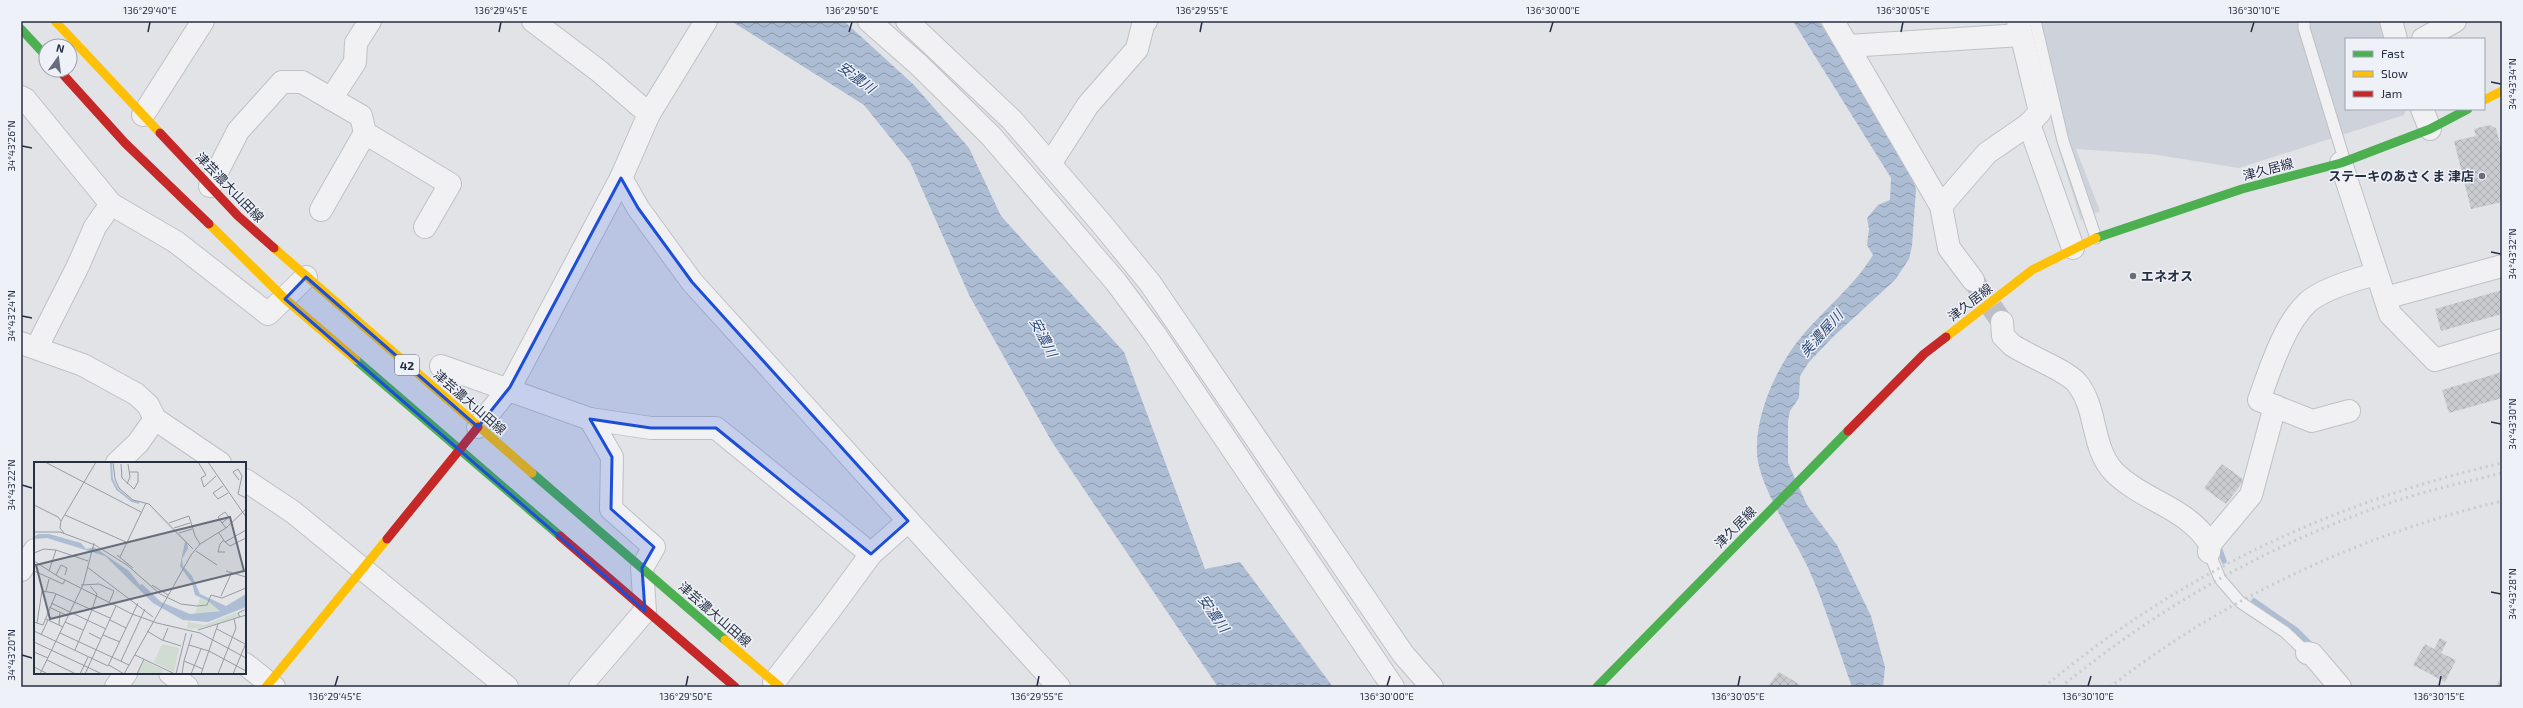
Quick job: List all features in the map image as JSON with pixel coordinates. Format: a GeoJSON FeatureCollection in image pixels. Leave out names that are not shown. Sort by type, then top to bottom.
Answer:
{"type":"FeatureCollection","features":[{"type":"Feature","properties":{"kind":"main road","name":"津芸濃大山田線"},"geometry":{"type":"LineString","coordinates":[[54,21],[238,216],[478,427],[777,684]]}},
{"type":"Feature","properties":{"kind":"main road"},"geometry":{"type":"LineString","coordinates":[[21,29],[38,47]]}},
{"type":"Feature","properties":{"kind":"main road","name":"42"},"geometry":{"type":"LineString","coordinates":[[66,78],[125,143],[285,299],[645,611],[735,687]]}},
{"type":"Feature","properties":{"kind":"main road"},"geometry":{"type":"LineString","coordinates":[[2485,100],[2502,91]]}},
{"type":"Feature","properties":{"kind":"main road","name":"津久居線"},"geometry":{"type":"LineString","coordinates":[[1597,687],[1924,354],[2032,270],[2073,248],[2096,238],[2242,189],[2343,162],[2430,130],[2466,110]]}},
{"type":"Feature","properties":{"kind":"main road"},"geometry":{"type":"LineString","coordinates":[[270,686],[362,569],[478,427]]}},
{"type":"Feature","properties":{"kind":"street"},"geometry":{"type":"LineString","coordinates":[[143,115],[203,21]]}},
{"type":"Feature","properties":{"kind":"street"},"geometry":{"type":"LineString","coordinates":[[331,99],[355,62],[356,43],[370,21]]}},
{"type":"Feature","properties":{"kind":"street"},"geometry":{"type":"LineString","coordinates":[[533,21],[651,111]]}},
{"type":"Feature","properties":{"kind":"street"},"geometry":{"type":"LineString","coordinates":[[478,427],[508,390],[621,178],[651,111],[706,21]]}},
{"type":"Feature","properties":{"kind":"street"},"geometry":{"type":"LineString","coordinates":[[869,21],[919,65],[991,136],[1116,282],[1154,333],[1393,687]]}},
{"type":"Feature","properties":{"kind":"street"},"geometry":{"type":"LineString","coordinates":[[907,21],[984,92],[1050,164],[1150,282],[1403,654],[1432,687]]}},
{"type":"Feature","properties":{"kind":"street"},"geometry":{"type":"LineString","coordinates":[[1050,164],[1088,105],[1137,49],[1143,25],[1146,21]]}},
{"type":"Feature","properties":{"kind":"street"},"geometry":{"type":"LineString","coordinates":[[1833,21],[1941,206],[1949,248],[1973,280]]}},
{"type":"Feature","properties":{"kind":"street"},"geometry":{"type":"LineString","coordinates":[[2391,21],[2396,38]]}},
{"type":"Feature","properties":{"kind":"street"},"geometry":{"type":"LineString","coordinates":[[2425,38],[2454,21]]}},
{"type":"Feature","properties":{"kind":"street"},"geometry":{"type":"LineString","coordinates":[[1848,46],[2025,26],[2040,112],[2029,124],[1987,153],[1941,206]]}},
{"type":"Feature","properties":{"kind":"street"},"geometry":{"type":"LineString","coordinates":[[210,186],[238,131],[282,82],[302,82],[361,116],[366,133],[450,184],[425,227]]}},
{"type":"Feature","properties":{"kind":"street"},"geometry":{"type":"LineString","coordinates":[[21,97],[25,99],[111,204],[176,242],[268,314],[306,277]]}},
{"type":"Feature","properties":{"kind":"street"},"geometry":{"type":"LineString","coordinates":[[2422,110],[2430,130]]}},
{"type":"Feature","properties":{"kind":"street"},"geometry":{"type":"LineString","coordinates":[[2029,124],[2073,248]]}},
{"type":"Feature","properties":{"kind":"street"},"geometry":{"type":"LineString","coordinates":[[321,210],[366,133]]}},
{"type":"Feature","properties":{"kind":"street"},"geometry":{"type":"LineString","coordinates":[[2343,162],[2376,274],[2390,314],[2435,360],[2502,340]]}},
{"type":"Feature","properties":{"kind":"street"},"geometry":{"type":"LineString","coordinates":[[621,178],[638,208],[692,282],[1059,687]]}},
{"type":"Feature","properties":{"kind":"street"},"geometry":{"type":"LineString","coordinates":[[111,204],[95,227],[78,266],[29,345],[83,365],[136,394],[148,405],[155,419],[219,462]]}},
{"type":"Feature","properties":{"kind":"street"},"geometry":{"type":"LineString","coordinates":[[2385,298],[2502,266]]}},
{"type":"Feature","properties":{"kind":"street"},"geometry":{"type":"LineString","coordinates":[[2349,411],[2312,421],[2259,400],[2270,368],[2298,314],[2309,301],[2355,280],[2376,274]]}},
{"type":"Feature","properties":{"kind":"street"},"geometry":{"type":"LineString","coordinates":[[2002,322],[2003,336],[2012,345],[2076,382],[2091,410],[2100,446],[2113,471],[2125,481],[2187,518],[2210,548],[2251,495],[2274,406]]}},
{"type":"Feature","properties":{"kind":"street"},"geometry":{"type":"LineString","coordinates":[[441,366],[590,419],[651,428],[716,428],[871,554]]}},
{"type":"Feature","properties":{"kind":"street"},"geometry":{"type":"LineString","coordinates":[[118,462],[130,452],[155,419]]}},
{"type":"Feature","properties":{"kind":"street"},"geometry":{"type":"LineString","coordinates":[[580,687],[645,611],[642,568],[654,547],[611,509],[612,457],[590,419]]}},
{"type":"Feature","properties":{"kind":"street"},"geometry":{"type":"LineString","coordinates":[[246,481],[293,512],[507,687]]}},
{"type":"Feature","properties":{"kind":"street"},"geometry":{"type":"LineString","coordinates":[[777,684],[871,554],[908,521]]}},
{"type":"Feature","properties":{"kind":"street"},"geometry":{"type":"LineString","coordinates":[[2307,653],[2312,654],[2340,687]]}},
{"type":"Feature","properties":{"kind":"street"},"geometry":{"type":"LineString","coordinates":[[246,665],[270,686]]}},
{"type":"Feature","properties":{"kind":"street"},"geometry":{"type":"LineString","coordinates":[[116,687],[125,674]]}},
{"type":"Feature","properties":{"kind":"street"},"geometry":{"type":"LineString","coordinates":[[171,674],[187,687]]}},
{"type":"Feature","properties":{"kind":"lane"},"geometry":{"type":"LineString","coordinates":[[2304,21],[2304,28],[2343,162]]}},
{"type":"Feature","properties":{"kind":"lane"},"geometry":{"type":"LineString","coordinates":[[2025,26],[2096,238]]}},
{"type":"Feature","properties":{"kind":"lane"},"geometry":{"type":"LineString","coordinates":[[2210,548],[2220,579],[2240,602],[2285,632],[2307,653]]}},
{"type":"Feature","properties":{"kind":"highlighted area"},"geometry":{"type":"Polygon","coordinates":[[[621,178],[638,208],[692,282],[908,521],[871,554],[716,428],[651,428],[590,419],[612,457],[611,509],[654,547],[642,568],[645,611],[285,299],[306,277],[478,427],[510,387],[621,178]]]}},
{"type":"Feature","properties":{"kind":"shaded area"},"geometry":{"type":"Polygon","coordinates":[[[2027,21],[2381,21],[2385,38],[2345,38],[2345,110],[2406,110],[2404,115],[2239,168],[2151,154],[2076,149],[2100,211],[2081,220],[2057,144],[2027,21]]]}},
{"type":"Feature","properties":{"kind":"water","name":"安濃川"},"geometry":{"type":"Polygon","coordinates":[[[731,21],[844,21],[914,85],[969,148],[1001,216],[1124,352],[1205,569],[1240,562],[1333,687],[1218,687],[1052,442],[969,295],[910,162],[864,105],[731,21]]]}},
{"type":"Feature","properties":{"kind":"water","name":"美濃屋川"},"geometry":{"type":"Polygon","coordinates":[[[1793,21],[1819,21],[1880,119],[1909,169],[1916,189],[1912,246],[1909,259],[1895,280],[1833,337],[1809,362],[1800,376],[1799,398],[1790,411],[1788,421],[1788,463],[1807,505],[1837,545],[1871,616],[1885,667],[1883,687],[1852,687],[1815,584],[1803,557],[1778,513],[1764,482],[1759,467],[1757,454],[1757,441],[1762,413],[1766,399],[1778,373],[1801,337],[1844,292],[1873,255],[1867,245],[1869,229],[1867,218],[1878,205],[1890,200],[1891,178],[1793,21]]]}},
{"type":"Feature","properties":{"kind":"building","name":"ステーキのあさくま 津店"},"geometry":{"type":"Polygon","coordinates":[[[2489,125],[2496,128],[2502,151],[2502,202],[2471,209],[2454,141],[2476,136],[2474,129],[2489,125]]]}},
{"type":"Feature","properties":{"kind":"building"},"geometry":{"type":"Polygon","coordinates":[[[2502,290],[2502,314],[2441,331],[2435,309],[2502,290]]]}},
{"type":"Feature","properties":{"kind":"building"},"geometry":{"type":"Polygon","coordinates":[[[2502,372],[2502,398],[2449,413],[2442,390],[2502,372]]]}},
{"type":"Feature","properties":{"kind":"building"},"geometry":{"type":"Polygon","coordinates":[[[2222,464],[2244,480],[2226,504],[2204,488],[2222,464]]]}},
{"type":"Feature","properties":{"kind":"building"},"geometry":{"type":"Polygon","coordinates":[[[2440,638],[2447,642],[2441,653],[2456,660],[2445,682],[2413,665],[2425,644],[2434,649],[2440,638]]]}},
{"type":"Feature","properties":{"kind":"building"},"geometry":{"type":"Polygon","coordinates":[[[1779,672],[1799,684],[1799,687],[1767,687],[1779,672]]]}},
{"type":"Feature","properties":{"kind":"building"},"geometry":{"type":"Polygon","coordinates":[[[2501,677],[2502,687],[2496,687],[2501,677]]]}},
{"type":"Feature","properties":{"kind":"waterway"},"geometry":{"type":"LineString","coordinates":[[2219,548],[2224,561]]}},
{"type":"Feature","properties":{"kind":"waterway"},"geometry":{"type":"LineString","coordinates":[[2254,601],[2296,630],[2312,646]]}},
{"type":"Feature","properties":{"kind":"tunnel"},"geometry":{"type":"LineString","coordinates":[[1973,280],[2002,322]]}},
{"type":"Feature","properties":{"kind":"railway"},"geometry":{"type":"LineString","coordinates":[[2044,687],[2096,647],[2149,610],[2203,577],[2260,548],[2317,522],[2377,499],[2439,479],[2502,463]]}},
{"type":"Feature","properties":{"kind":"railway"},"geometry":{"type":"LineString","coordinates":[[2061,687],[2140,628],[2181,601],[2268,553],[2358,514],[2405,498],[2502,473]]}},
{"type":"Feature","properties":{"kind":"railway"},"geometry":{"type":"LineString","coordinates":[[2110,687],[2154,655],[2200,625],[2247,598],[2296,573],[2398,531],[2502,501]]}},
{"type":"Feature","properties":{"kind":"traffic: fast"},"geometry":{"type":"LineString","coordinates":[[21,29],[38,47]]}},
{"type":"Feature","properties":{"kind":"traffic: fast"},"geometry":{"type":"LineString","coordinates":[[2096,238],[2242,189],[2341,163],[2430,129],[2466,110]]}},
{"type":"Feature","properties":{"kind":"traffic: fast"},"geometry":{"type":"LineString","coordinates":[[356,360],[560,536]]}},
{"type":"Feature","properties":{"kind":"traffic: fast"},"geometry":{"type":"LineString","coordinates":[[1597,687],[1848,431]]}},
{"type":"Feature","properties":{"kind":"traffic: fast"},"geometry":{"type":"LineString","coordinates":[[532,473],[725,640]]}},
{"type":"Feature","properties":{"kind":"traffic: slow"},"geometry":{"type":"LineString","coordinates":[[55,21],[160,133]]}},
{"type":"Feature","properties":{"kind":"traffic: slow"},"geometry":{"type":"LineString","coordinates":[[2485,100],[2502,91]]}},
{"type":"Feature","properties":{"kind":"traffic: slow"},"geometry":{"type":"LineString","coordinates":[[209,224],[285,299],[356,360]]}},
{"type":"Feature","properties":{"kind":"traffic: slow"},"geometry":{"type":"LineString","coordinates":[[1946,337],[2032,270],[2096,238]]}},
{"type":"Feature","properties":{"kind":"traffic: slow"},"geometry":{"type":"LineString","coordinates":[[274,248],[532,473]]}},
{"type":"Feature","properties":{"kind":"traffic: slow"},"geometry":{"type":"LineString","coordinates":[[266,687],[387,539]]}},
{"type":"Feature","properties":{"kind":"traffic: slow"},"geometry":{"type":"LineString","coordinates":[[725,640],[780,687]]}},
{"type":"Feature","properties":{"kind":"traffic: jam"},"geometry":{"type":"LineString","coordinates":[[66,78],[125,143],[209,224]]}},
{"type":"Feature","properties":{"kind":"traffic: jam"},"geometry":{"type":"LineString","coordinates":[[160,133],[238,216],[274,248]]}},
{"type":"Feature","properties":{"kind":"traffic: jam"},"geometry":{"type":"LineString","coordinates":[[1848,431],[1924,354],[1946,337]]}},
{"type":"Feature","properties":{"kind":"traffic: jam"},"geometry":{"type":"LineString","coordinates":[[387,539],[478,427]]}},
{"type":"Feature","properties":{"kind":"traffic: jam"},"geometry":{"type":"LineString","coordinates":[[560,536],[735,687]]}},
{"type":"Feature","properties":{"kind":"place","name":"ステーキのあさくま 津店"},"geometry":{"type":"Point","coordinates":[2482,176]}},
{"type":"Feature","properties":{"kind":"place","name":"エネオス"},"geometry":{"type":"Point","coordinates":[2133,276]}}]}
